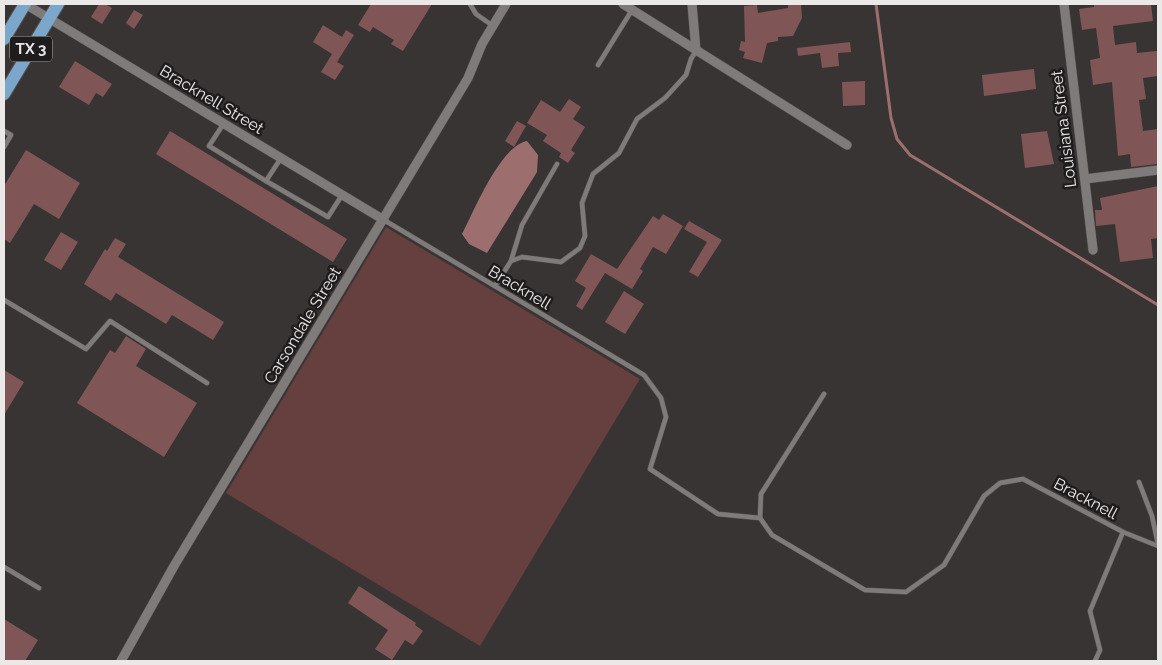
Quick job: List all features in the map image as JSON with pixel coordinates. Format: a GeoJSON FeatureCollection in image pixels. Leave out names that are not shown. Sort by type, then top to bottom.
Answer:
{"type":"FeatureCollection","features":[{"type":"Feature","properties":{"kind":"main road","name":"TX 3"},"geometry":{"type":"LineString","coordinates":[[4,39],[25,4]]}},
{"type":"Feature","properties":{"kind":"main road","name":"TX 3"},"geometry":{"type":"LineString","coordinates":[[4,94],[58,4]]}},
{"type":"Feature","properties":{"kind":"street","name":"Bracknell Street"},"geometry":{"type":"LineString","coordinates":[[25,4],[384,220]]}},
{"type":"Feature","properties":{"kind":"street","name":"Carsondale Street"},"geometry":{"type":"LineString","coordinates":[[121,661],[174,566],[468,78],[482,44],[506,4]]}},
{"type":"Feature","properties":{"kind":"street"},"geometry":{"type":"LineString","coordinates":[[623,4],[847,145]]}},
{"type":"Feature","properties":{"kind":"street"},"geometry":{"type":"LineString","coordinates":[[692,4],[696,51]]}},
{"type":"Feature","properties":{"kind":"street","name":"Louisiana Street"},"geometry":{"type":"LineString","coordinates":[[1064,4],[1093,250]]}},
{"type":"Feature","properties":{"kind":"street"},"geometry":{"type":"LineString","coordinates":[[1085,179],[1158,170]]}},
{"type":"Feature","properties":{"kind":"lane"},"geometry":{"type":"LineString","coordinates":[[470,4],[476,14],[493,26]]}},
{"type":"Feature","properties":{"kind":"lane"},"geometry":{"type":"LineString","coordinates":[[598,65],[632,10]]}},
{"type":"Feature","properties":{"kind":"lane"},"geometry":{"type":"LineString","coordinates":[[511,261],[522,257],[561,262],[580,248],[585,236],[582,203],[593,174],[619,153],[637,120],[665,98],[686,75],[691,59],[696,51]]}},
{"type":"Feature","properties":{"kind":"lane"},"geometry":{"type":"LineString","coordinates":[[224,123],[209,146],[328,217],[342,195]]}},
{"type":"Feature","properties":{"kind":"lane"},"geometry":{"type":"LineString","coordinates":[[4,131],[11,135],[4,147]]}},
{"type":"Feature","properties":{"kind":"lane"},"geometry":{"type":"LineString","coordinates":[[266,180],[281,158]]}},
{"type":"Feature","properties":{"kind":"lane"},"geometry":{"type":"LineString","coordinates":[[495,286],[511,261],[522,225],[557,164]]}},
{"type":"Feature","properties":{"kind":"lane","name":"Bracknell"},"geometry":{"type":"LineString","coordinates":[[384,220],[644,375],[661,398],[666,417],[650,469],[718,514],[760,518],[772,536],[865,590],[906,592],[944,565],[984,496],[1000,483],[1023,479],[1123,532],[1158,545]]}},
{"type":"Feature","properties":{"kind":"lane"},"geometry":{"type":"LineString","coordinates":[[4,300],[86,349],[110,321],[206,383]]}},
{"type":"Feature","properties":{"kind":"lane"},"geometry":{"type":"LineString","coordinates":[[760,518],[761,494],[824,394]]}},
{"type":"Feature","properties":{"kind":"lane"},"geometry":{"type":"LineString","coordinates":[[1139,482],[1152,516],[1158,545]]}},
{"type":"Feature","properties":{"kind":"lane"},"geometry":{"type":"LineString","coordinates":[[1095,661],[1100,650],[1090,611],[1123,532]]}},
{"type":"Feature","properties":{"kind":"lane"},"geometry":{"type":"LineString","coordinates":[[4,567],[39,588]]}},
{"type":"Feature","properties":{"kind":"shaded area"},"geometry":{"type":"Polygon","coordinates":[[[527,141],[538,155],[537,172],[487,253],[469,244],[462,234],[489,181],[507,154],[517,145],[527,141]]]}},
{"type":"Feature","properties":{"kind":"shaded area"},"geometry":{"type":"Polygon","coordinates":[[[386,227],[640,379],[480,646],[226,493],[386,227]]]}},
{"type":"Feature","properties":{"kind":"building"},"geometry":{"type":"Polygon","coordinates":[[[99,4],[105,4],[112,8],[102,24],[91,17],[99,4]]]}},
{"type":"Feature","properties":{"kind":"building"},"geometry":{"type":"Polygon","coordinates":[[[371,4],[432,4],[403,51],[391,44],[394,40],[373,27],[370,32],[358,25],[371,4]]]}},
{"type":"Feature","properties":{"kind":"building"},"geometry":{"type":"Polygon","coordinates":[[[788,4],[801,4],[802,18],[793,36],[778,37],[778,41],[767,43],[762,63],[743,58],[745,52],[739,50],[741,41],[745,42],[744,6],[757,5],[758,13],[788,8],[788,4]]]}},
{"type":"Feature","properties":{"kind":"building"},"geometry":{"type":"Polygon","coordinates":[[[1094,4],[1151,4],[1153,21],[1113,26],[1115,45],[1136,42],[1137,53],[1157,51],[1158,76],[1143,78],[1146,99],[1139,100],[1143,131],[1158,129],[1158,164],[1131,167],[1130,154],[1118,156],[1112,82],[1093,85],[1090,60],[1100,58],[1096,28],[1082,30],[1079,9],[1094,7],[1094,4]]]}},
{"type":"Feature","properties":{"kind":"building"},"geometry":{"type":"Polygon","coordinates":[[[134,10],[143,15],[134,29],[126,23],[134,10]]]}},
{"type":"Feature","properties":{"kind":"building"},"geometry":{"type":"Polygon","coordinates":[[[323,25],[342,37],[346,30],[354,35],[337,62],[344,66],[335,80],[321,72],[332,54],[313,42],[323,25]]]}},
{"type":"Feature","properties":{"kind":"building"},"geometry":{"type":"Polygon","coordinates":[[[850,42],[851,52],[838,53],[839,66],[822,68],[820,53],[798,56],[797,48],[850,42]]]}},
{"type":"Feature","properties":{"kind":"building"},"geometry":{"type":"Polygon","coordinates":[[[75,61],[112,84],[103,97],[96,93],[89,105],[59,87],[75,61]]]}},
{"type":"Feature","properties":{"kind":"building"},"geometry":{"type":"Polygon","coordinates":[[[1034,69],[1036,89],[984,96],[982,75],[1034,69]]]}},
{"type":"Feature","properties":{"kind":"building"},"geometry":{"type":"Polygon","coordinates":[[[865,81],[865,105],[843,106],[842,82],[865,81]]]}},
{"type":"Feature","properties":{"kind":"building"},"geometry":{"type":"Polygon","coordinates":[[[569,99],[581,107],[573,119],[585,127],[571,150],[575,153],[568,163],[559,157],[561,153],[543,141],[547,135],[527,123],[541,100],[560,112],[569,99]]]}},
{"type":"Feature","properties":{"kind":"building"},"geometry":{"type":"Polygon","coordinates":[[[517,121],[526,126],[514,147],[505,141],[517,121]]]}},
{"type":"Feature","properties":{"kind":"building"},"geometry":{"type":"Polygon","coordinates":[[[170,131],[347,239],[333,262],[156,154],[170,131]]]}},
{"type":"Feature","properties":{"kind":"building"},"geometry":{"type":"Polygon","coordinates":[[[1047,131],[1054,164],[1025,168],[1021,134],[1047,131]]]}},
{"type":"Feature","properties":{"kind":"building"},"geometry":{"type":"Polygon","coordinates":[[[26,150],[80,183],[59,219],[34,204],[10,243],[4,239],[4,186],[26,150]]]}},
{"type":"Feature","properties":{"kind":"building"},"geometry":{"type":"Polygon","coordinates":[[[1158,186],[1158,238],[1151,239],[1153,258],[1120,262],[1115,224],[1096,226],[1095,210],[1102,210],[1100,198],[1158,186]]]}},
{"type":"Feature","properties":{"kind":"building"},"geometry":{"type":"Polygon","coordinates":[[[663,214],[683,226],[666,254],[653,247],[640,269],[643,271],[632,289],[605,273],[582,310],[576,306],[586,288],[575,281],[591,254],[617,269],[653,216],[659,220],[663,214]]]}},
{"type":"Feature","properties":{"kind":"building"},"geometry":{"type":"Polygon","coordinates":[[[689,221],[722,240],[698,277],[689,272],[707,242],[684,229],[689,221]]]}},
{"type":"Feature","properties":{"kind":"building"},"geometry":{"type":"Polygon","coordinates":[[[61,232],[78,242],[61,270],[44,260],[61,232]]]}},
{"type":"Feature","properties":{"kind":"building"},"geometry":{"type":"Polygon","coordinates":[[[115,238],[126,244],[118,257],[224,322],[213,340],[172,315],[166,324],[116,293],[111,301],[84,284],[105,249],[107,251],[115,238]]]}},
{"type":"Feature","properties":{"kind":"building"},"geometry":{"type":"Polygon","coordinates":[[[624,291],[644,304],[625,334],[605,322],[624,291]]]}},
{"type":"Feature","properties":{"kind":"building"},"geometry":{"type":"Polygon","coordinates":[[[126,336],[146,349],[136,366],[197,403],[164,457],[77,403],[110,350],[115,353],[126,336]]]}},
{"type":"Feature","properties":{"kind":"building"},"geometry":{"type":"Polygon","coordinates":[[[4,370],[24,382],[4,415],[4,370]]]}},
{"type":"Feature","properties":{"kind":"building"},"geometry":{"type":"Polygon","coordinates":[[[359,586],[416,623],[415,625],[423,631],[413,645],[405,640],[392,660],[375,649],[388,630],[348,603],[359,586]]]}},
{"type":"Feature","properties":{"kind":"building"},"geometry":{"type":"Polygon","coordinates":[[[4,619],[38,640],[25,661],[4,661],[4,619]]]}},
{"type":"Feature","properties":{"kind":"waterway"},"geometry":{"type":"LineString","coordinates":[[876,4],[891,118],[897,139],[910,155],[1158,305]]}}]}
